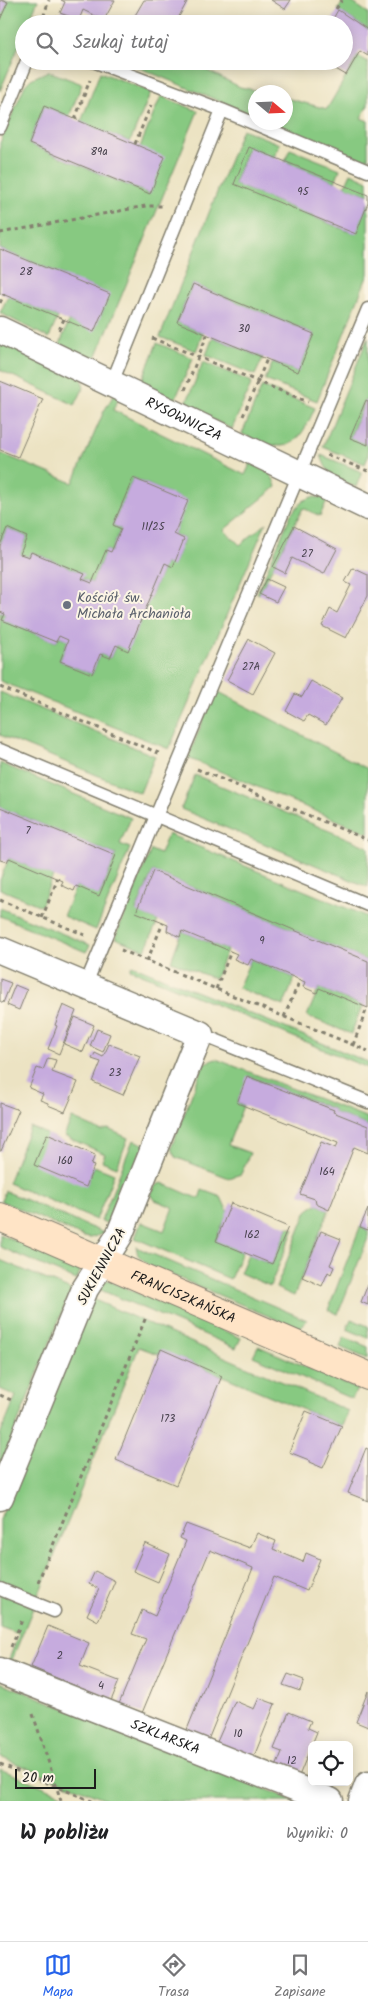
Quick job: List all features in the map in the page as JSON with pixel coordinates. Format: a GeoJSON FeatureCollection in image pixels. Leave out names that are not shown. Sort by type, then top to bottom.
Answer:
{"type":"FeatureCollection","features":[{"type":"Feature","properties":{"kind":"street","name":"RYSOWNICZA"},"geometry":{"type":"LineString","coordinates":[[0,330],[110,385],[368,507]]}},
{"type":"Feature","properties":{"kind":"street"},"geometry":{"type":"LineString","coordinates":[[0,950],[200,1034]]}},
{"type":"Feature","properties":{"kind":"street","name":"SUKIENNICZA"},"geometry":{"type":"LineString","coordinates":[[0,1497],[85,1289],[120,1236],[200,1034]]}},
{"type":"Feature","properties":{"kind":"street","name":"FRANCISZKAŃSKA"},"geometry":{"type":"LineString","coordinates":[[0,1217],[368,1376]]}},
{"type":"Feature","properties":{"kind":"street","name":"SZKLARSKA"},"geometry":{"type":"LineString","coordinates":[[8,1674],[330,1801]]}},
{"type":"Feature","properties":{"kind":"street"},"geometry":{"type":"LineString","coordinates":[[362,1801],[368,1785]]}},
{"type":"Feature","properties":{"kind":"lane"},"geometry":{"type":"LineString","coordinates":[[0,127],[23,70]]}},
{"type":"Feature","properties":{"kind":"lane"},"geometry":{"type":"LineString","coordinates":[[116,70],[222,110],[368,171]]}},
{"type":"Feature","properties":{"kind":"lane"},"geometry":{"type":"LineString","coordinates":[[110,385],[222,110]]}},
{"type":"Feature","properties":{"kind":"lane"},"geometry":{"type":"LineString","coordinates":[[85,986],[240,611],[300,475],[368,308]]}},
{"type":"Feature","properties":{"kind":"lane"},"geometry":{"type":"LineString","coordinates":[[0,750],[368,905]]}},
{"type":"Feature","properties":{"kind":"lane"},"geometry":{"type":"LineString","coordinates":[[200,1034],[368,1102]]}},
{"type":"Feature","properties":{"kind":"lane"},"geometry":{"type":"LineString","coordinates":[[0,1589],[54,1612]]}},
{"type":"Feature","properties":{"kind":"path"},"geometry":{"type":"LineString","coordinates":[[44,15],[49,0]]}},
{"type":"Feature","properties":{"kind":"path"},"geometry":{"type":"LineString","coordinates":[[336,10],[342,0]]}},
{"type":"Feature","properties":{"kind":"path"},"geometry":{"type":"LineString","coordinates":[[75,119],[92,70]]}},
{"type":"Feature","properties":{"kind":"path"},"geometry":{"type":"LineString","coordinates":[[135,144],[159,86]]}},
{"type":"Feature","properties":{"kind":"path"},"geometry":{"type":"LineString","coordinates":[[0,233],[146,206],[182,206]]}},
{"type":"Feature","properties":{"kind":"path"},"geometry":{"type":"LineString","coordinates":[[0,303],[4,294]]}},
{"type":"Feature","properties":{"kind":"path"},"geometry":{"type":"LineString","coordinates":[[132,330],[326,409]]}},
{"type":"Feature","properties":{"kind":"path"},"geometry":{"type":"LineString","coordinates":[[174,415],[207,335]]}},
{"type":"Feature","properties":{"kind":"path"},"geometry":{"type":"LineString","coordinates":[[232,443],[267,359]]}},
{"type":"Feature","properties":{"kind":"path"},"geometry":{"type":"LineString","coordinates":[[311,448],[368,471]]}},
{"type":"Feature","properties":{"kind":"path"},"geometry":{"type":"LineString","coordinates":[[42,918],[58,878]]}},
{"type":"Feature","properties":{"kind":"path"},"geometry":{"type":"LineString","coordinates":[[0,900],[368,1051]]}},
{"type":"Feature","properties":{"kind":"path"},"geometry":{"type":"LineString","coordinates":[[146,961],[163,923]]}},
{"type":"Feature","properties":{"kind":"path"},"geometry":{"type":"LineString","coordinates":[[216,989],[231,951]]}},
{"type":"Feature","properties":{"kind":"path"},"geometry":{"type":"LineString","coordinates":[[284,1017],[300,980]]}},
{"type":"Feature","properties":{"kind":"path"},"geometry":{"type":"LineString","coordinates":[[353,1045],[367,1008]]}},
{"type":"Feature","properties":{"kind":"path"},"geometry":{"type":"LineString","coordinates":[[61,1801],[57,1787],[8,1674],[30,1602],[146,1316]]}},
{"type":"Feature","properties":{"kind":"path"},"geometry":{"type":"LineString","coordinates":[[0,1764],[92,1801]]}},
{"type":"Feature","properties":{"kind":"green space"},"geometry":{"type":"Polygon","coordinates":[[[2,0],[38,0],[32,15],[15,15],[15,55],[0,91],[0,20],[8,2],[2,0]]]}},
{"type":"Feature","properties":{"kind":"green space"},"geometry":{"type":"Polygon","coordinates":[[[344,0],[349,0],[368,13],[368,30],[353,20],[353,15],[346,15],[338,10],[344,0]]]}},
{"type":"Feature","properties":{"kind":"green space"},"geometry":{"type":"Polygon","coordinates":[[[358,56],[368,62],[368,105],[361,118],[368,121],[368,162],[289,130],[293,130],[293,100],[327,109],[350,70],[353,70],[353,65],[358,56]]]}},
{"type":"Feature","properties":{"kind":"green space"},"geometry":{"type":"Polygon","coordinates":[[[145,70],[206,70],[240,87],[248,89],[248,113],[145,70]]]}},
{"type":"Feature","properties":{"kind":"green space"},"geometry":{"type":"Polygon","coordinates":[[[48,71],[82,84],[69,117],[44,106],[29,144],[149,194],[140,147],[161,96],[198,111],[95,360],[60,344],[69,321],[94,331],[109,294],[0,249],[0,143],[25,85],[31,79],[48,71]]]}},
{"type":"Feature","properties":{"kind":"green space"},"geometry":{"type":"Polygon","coordinates":[[[100,72],[151,92],[130,142],[81,122],[100,72]]]}},
{"type":"Feature","properties":{"kind":"green space"},"geometry":{"type":"Polygon","coordinates":[[[242,129],[280,144],[274,157],[248,147],[234,184],[355,234],[368,203],[368,274],[317,401],[265,380],[273,362],[298,372],[314,334],[193,284],[177,322],[203,333],[196,351],[160,337],[242,129]]]}},
{"type":"Feature","properties":{"kind":"green space"},"geometry":{"type":"Polygon","coordinates":[[[290,149],[340,169],[335,182],[285,161],[290,149]]]}},
{"type":"Feature","properties":{"kind":"green space"},"geometry":{"type":"Polygon","coordinates":[[[351,173],[368,181],[368,195],[345,186],[351,173]]]}},
{"type":"Feature","properties":{"kind":"green space"},"geometry":{"type":"Polygon","coordinates":[[[8,296],[58,317],[49,338],[0,313],[8,296]]]}},
{"type":"Feature","properties":{"kind":"green space"},"geometry":{"type":"Polygon","coordinates":[[[213,337],[263,358],[255,375],[206,355],[213,337]]]}},
{"type":"Feature","properties":{"kind":"green space"},"geometry":{"type":"Polygon","coordinates":[[[368,337],[368,401],[365,400],[350,437],[368,445],[368,457],[365,464],[323,447],[368,337]]]}},
{"type":"Feature","properties":{"kind":"green space"},"geometry":{"type":"Polygon","coordinates":[[[0,338],[81,377],[84,387],[75,405],[0,370],[0,338]]]}},
{"type":"Feature","properties":{"kind":"green space"},"geometry":{"type":"Polygon","coordinates":[[[157,343],[193,358],[175,400],[141,383],[157,343]]]}},
{"type":"Feature","properties":{"kind":"green space"},"geometry":{"type":"Polygon","coordinates":[[[203,362],[252,382],[232,429],[185,406],[203,362]]]}},
{"type":"Feature","properties":{"kind":"green space"},"geometry":{"type":"Polygon","coordinates":[[[262,386],[315,408],[301,434],[287,445],[269,444],[242,434],[262,386]]]}},
{"type":"Feature","properties":{"kind":"green space"},"geometry":{"type":"Polygon","coordinates":[[[115,393],[120,396],[113,410],[245,475],[252,460],[270,474],[276,487],[224,530],[240,545],[266,523],[169,749],[0,681],[0,612],[5,614],[3,620],[56,642],[59,636],[68,640],[60,661],[92,674],[100,654],[110,658],[116,645],[128,650],[165,563],[173,566],[184,539],[174,534],[187,501],[133,478],[113,525],[121,529],[111,552],[106,550],[92,583],[82,579],[84,574],[32,552],[29,557],[20,554],[27,537],[7,528],[0,545],[0,453],[73,483],[104,411],[115,393]]]}},
{"type":"Feature","properties":{"kind":"green space"},"geometry":{"type":"Polygon","coordinates":[[[321,455],[362,472],[356,487],[343,482],[330,473],[321,455]]]}},
{"type":"Feature","properties":{"kind":"green space"},"geometry":{"type":"Polygon","coordinates":[[[312,497],[328,498],[320,516],[303,508],[259,594],[257,593],[291,514],[303,501],[312,497]]]}},
{"type":"Feature","properties":{"kind":"green space"},"geometry":{"type":"Polygon","coordinates":[[[215,690],[368,769],[368,833],[188,758],[215,690]]]}},
{"type":"Feature","properties":{"kind":"green space"},"geometry":{"type":"Polygon","coordinates":[[[0,692],[155,756],[140,793],[0,735],[0,692]]]}},
{"type":"Feature","properties":{"kind":"green space"},"geometry":{"type":"Polygon","coordinates":[[[0,763],[131,818],[120,844],[130,848],[96,930],[63,916],[76,886],[100,895],[116,855],[0,807],[0,763]]]}},
{"type":"Feature","properties":{"kind":"green space"},"geometry":{"type":"Polygon","coordinates":[[[195,775],[368,847],[368,887],[181,809],[195,775]]]}},
{"type":"Feature","properties":{"kind":"green space"},"geometry":{"type":"Polygon","coordinates":[[[168,834],[368,917],[368,961],[153,871],[136,911],[158,921],[145,950],[115,938],[151,850],[160,854],[168,834]]]}},
{"type":"Feature","properties":{"kind":"green space"},"geometry":{"type":"Polygon","coordinates":[[[9,858],[53,876],[41,906],[0,889],[0,880],[9,858]]]}},
{"type":"Feature","properties":{"kind":"green space"},"geometry":{"type":"Polygon","coordinates":[[[0,908],[90,945],[86,952],[0,916],[0,908]]]}},
{"type":"Feature","properties":{"kind":"green space"},"geometry":{"type":"Polygon","coordinates":[[[182,931],[227,950],[215,979],[171,961],[182,931]]]}},
{"type":"Feature","properties":{"kind":"green space"},"geometry":{"type":"Polygon","coordinates":[[[251,959],[295,978],[283,1006],[238,988],[251,959]]]}},
{"type":"Feature","properties":{"kind":"green space"},"geometry":{"type":"Polygon","coordinates":[[[132,965],[368,1062],[368,1068],[130,969],[132,965]]]}},
{"type":"Feature","properties":{"kind":"green space"},"geometry":{"type":"Polygon","coordinates":[[[319,988],[362,1006],[351,1034],[307,1016],[319,988]]]}},
{"type":"Feature","properties":{"kind":"green space"},"geometry":{"type":"Polygon","coordinates":[[[216,1059],[368,1118],[368,1126],[333,1112],[333,1109],[248,1076],[237,1103],[243,1106],[228,1145],[250,1153],[241,1174],[229,1178],[175,1157],[171,1148],[204,1063],[216,1059]]]}},
{"type":"Feature","properties":{"kind":"green space"},"geometry":{"type":"Polygon","coordinates":[[[72,1118],[101,1131],[108,1129],[128,1138],[117,1167],[102,1161],[105,1154],[64,1136],[72,1118]]]}},
{"type":"Feature","properties":{"kind":"green space"},"geometry":{"type":"Polygon","coordinates":[[[30,1127],[47,1134],[86,1186],[94,1166],[114,1174],[96,1220],[8,1183],[30,1127]]]}},
{"type":"Feature","properties":{"kind":"green space"},"geometry":{"type":"Polygon","coordinates":[[[133,1140],[146,1145],[112,1225],[101,1221],[133,1140]]]}},
{"type":"Feature","properties":{"kind":"green space"},"geometry":{"type":"Polygon","coordinates":[[[162,1183],[199,1199],[202,1190],[221,1197],[228,1212],[216,1240],[242,1252],[230,1279],[135,1238],[141,1222],[164,1231],[173,1207],[155,1200],[151,1194],[156,1185],[162,1183]]]}},
{"type":"Feature","properties":{"kind":"green space"},"geometry":{"type":"Polygon","coordinates":[[[5,1191],[105,1233],[91,1238],[84,1237],[1,1201],[5,1191]]]}},
{"type":"Feature","properties":{"kind":"green space"},"geometry":{"type":"Polygon","coordinates":[[[316,1204],[329,1210],[294,1296],[276,1288],[307,1211],[316,1204]]]}},
{"type":"Feature","properties":{"kind":"green space"},"geometry":{"type":"Polygon","coordinates":[[[288,1227],[294,1229],[270,1286],[240,1273],[248,1254],[272,1264],[288,1227]]]}},
{"type":"Feature","properties":{"kind":"green space"},"geometry":{"type":"Polygon","coordinates":[[[360,1227],[368,1230],[368,1238],[338,1314],[328,1310],[360,1227]]]}},
{"type":"Feature","properties":{"kind":"green space"},"geometry":{"type":"Polygon","coordinates":[[[0,1234],[81,1269],[76,1280],[0,1247],[0,1234]]]}},
{"type":"Feature","properties":{"kind":"green space"},"geometry":{"type":"Polygon","coordinates":[[[136,1247],[307,1320],[299,1329],[148,1265],[138,1255],[136,1247]]]}},
{"type":"Feature","properties":{"kind":"green space"},"geometry":{"type":"Polygon","coordinates":[[[0,1260],[71,1290],[0,1467],[0,1435],[16,1396],[0,1389],[0,1260]]]}},
{"type":"Feature","properties":{"kind":"green space"},"geometry":{"type":"Polygon","coordinates":[[[105,1279],[241,1338],[236,1348],[96,1288],[105,1279]]]}},
{"type":"Feature","properties":{"kind":"green space"},"geometry":{"type":"Polygon","coordinates":[[[90,1298],[348,1411],[342,1426],[161,1350],[158,1354],[139,1347],[12,1660],[72,1684],[71,1689],[7,1664],[19,1634],[0,1627],[0,1520],[90,1298]]]}},
{"type":"Feature","properties":{"kind":"green space"},"geometry":{"type":"Polygon","coordinates":[[[351,1319],[368,1326],[368,1338],[347,1329],[351,1319]]]}},
{"type":"Feature","properties":{"kind":"green space"},"geometry":{"type":"Polygon","coordinates":[[[344,1337],[368,1347],[368,1359],[340,1347],[344,1337]]]}},
{"type":"Feature","properties":{"kind":"green space"},"geometry":{"type":"Polygon","coordinates":[[[258,1346],[357,1389],[352,1399],[253,1356],[258,1346]]]}},
{"type":"Feature","properties":{"kind":"green space"},"geometry":{"type":"Polygon","coordinates":[[[0,1682],[295,1801],[111,1801],[0,1757],[0,1682]]]}},
{"type":"Feature","properties":{"kind":"green space"},"geometry":{"type":"Polygon","coordinates":[[[0,1769],[79,1801],[0,1801],[0,1769]]]}},
{"type":"Feature","properties":{"kind":"building"},"geometry":{"type":"Polygon","coordinates":[[[0,0],[8,2],[0,20],[0,0]]]}},
{"type":"Feature","properties":{"kind":"building"},"geometry":{"type":"Polygon","coordinates":[[[61,0],[115,0],[107,15],[94,15],[83,10],[81,15],[65,15],[60,13],[65,2],[61,0]]]}},
{"type":"Feature","properties":{"kind":"building"},"geometry":{"type":"Polygon","coordinates":[[[144,0],[188,0],[180,15],[135,15],[144,0]]]}},
{"type":"Feature","properties":{"kind":"building"},"geometry":{"type":"Polygon","coordinates":[[[271,0],[291,0],[285,9],[271,0]]]}},
{"type":"Feature","properties":{"kind":"building"},"geometry":{"type":"Polygon","coordinates":[[[338,10],[346,15],[335,15],[338,10]]]}},
{"type":"Feature","properties":{"kind":"building"},"geometry":{"type":"Polygon","coordinates":[[[353,20],[368,30],[368,56],[360,51],[353,63],[353,20]]]}},
{"type":"Feature","properties":{"kind":"building"},"geometry":{"type":"Polygon","coordinates":[[[337,70],[349,70],[346,75],[337,70]]]}},
{"type":"Feature","properties":{"kind":"building"},"geometry":{"type":"Polygon","coordinates":[[[44,106],[165,157],[150,194],[29,144],[44,106]]]}},
{"type":"Feature","properties":{"kind":"building"},"geometry":{"type":"Polygon","coordinates":[[[249,147],[368,195],[368,203],[356,234],[234,184],[249,147]]]}},
{"type":"Feature","properties":{"kind":"building"},"geometry":{"type":"Polygon","coordinates":[[[0,249],[110,294],[94,332],[0,293],[0,249]]]}},
{"type":"Feature","properties":{"kind":"building"},"geometry":{"type":"Polygon","coordinates":[[[193,284],[314,334],[298,372],[177,322],[193,284]]]}},
{"type":"Feature","properties":{"kind":"building"},"geometry":{"type":"Polygon","coordinates":[[[0,381],[43,399],[18,457],[0,450],[0,381]]]}},
{"type":"Feature","properties":{"kind":"building"},"geometry":{"type":"Polygon","coordinates":[[[366,400],[368,401],[368,445],[350,438],[366,400]]]}},
{"type":"Feature","properties":{"kind":"building","name":"Kościół św. Michała Archanioła"},"geometry":{"type":"Polygon","coordinates":[[[133,478],[188,501],[174,534],[184,539],[173,567],[165,563],[128,651],[116,645],[110,658],[100,654],[92,674],[60,661],[68,640],[59,636],[56,642],[2,620],[5,614],[0,612],[0,545],[7,528],[27,537],[20,554],[29,557],[31,552],[85,574],[82,579],[92,583],[106,550],[111,552],[121,529],[113,525],[133,478]]]}},
{"type":"Feature","properties":{"kind":"building"},"geometry":{"type":"Polygon","coordinates":[[[294,526],[337,549],[324,574],[292,558],[285,573],[273,567],[294,526]]]}},
{"type":"Feature","properties":{"kind":"building"},"geometry":{"type":"Polygon","coordinates":[[[353,568],[368,575],[368,596],[346,638],[322,626],[330,609],[337,613],[351,585],[345,582],[353,568]]]}},
{"type":"Feature","properties":{"kind":"building"},"geometry":{"type":"Polygon","coordinates":[[[267,579],[284,587],[276,602],[259,594],[267,579]]]}},
{"type":"Feature","properties":{"kind":"building"},"geometry":{"type":"Polygon","coordinates":[[[249,639],[275,653],[253,694],[227,680],[249,639]]]}},
{"type":"Feature","properties":{"kind":"building"},"geometry":{"type":"Polygon","coordinates":[[[311,681],[342,698],[326,725],[308,715],[304,721],[286,711],[295,694],[302,697],[311,681]]]}},
{"type":"Feature","properties":{"kind":"building"},"geometry":{"type":"Polygon","coordinates":[[[0,807],[116,855],[99,896],[76,886],[74,891],[61,885],[63,881],[9,858],[7,862],[0,860],[0,807]]]}},
{"type":"Feature","properties":{"kind":"building"},"geometry":{"type":"Polygon","coordinates":[[[153,871],[368,961],[368,1008],[319,988],[317,993],[303,987],[305,982],[251,959],[248,965],[234,959],[237,954],[182,931],[180,937],[167,931],[168,925],[136,912],[153,871]]]}},
{"type":"Feature","properties":{"kind":"building"},"geometry":{"type":"Polygon","coordinates":[[[0,979],[11,983],[3,1003],[0,1001],[0,979]]]}},
{"type":"Feature","properties":{"kind":"building"},"geometry":{"type":"Polygon","coordinates":[[[15,985],[27,990],[19,1010],[7,1005],[15,985]]]}},
{"type":"Feature","properties":{"kind":"building"},"geometry":{"type":"Polygon","coordinates":[[[63,1005],[76,1011],[59,1054],[48,1049],[63,1005]]]}},
{"type":"Feature","properties":{"kind":"building"},"geometry":{"type":"Polygon","coordinates":[[[75,1017],[94,1025],[83,1052],[64,1044],[75,1017]]]}},
{"type":"Feature","properties":{"kind":"building"},"geometry":{"type":"Polygon","coordinates":[[[97,1029],[110,1034],[103,1052],[90,1046],[97,1029]]]}},
{"type":"Feature","properties":{"kind":"building"},"geometry":{"type":"Polygon","coordinates":[[[109,1044],[140,1056],[123,1095],[93,1082],[101,1062],[92,1059],[95,1053],[103,1057],[109,1044]]]}},
{"type":"Feature","properties":{"kind":"building"},"geometry":{"type":"Polygon","coordinates":[[[48,1058],[56,1060],[52,1072],[78,1082],[65,1112],[40,1100],[43,1094],[29,1088],[37,1068],[43,1070],[48,1058]]]}},
{"type":"Feature","properties":{"kind":"building"},"geometry":{"type":"Polygon","coordinates":[[[247,1076],[334,1110],[333,1112],[368,1126],[368,1153],[354,1147],[329,1210],[316,1204],[315,1199],[300,1194],[321,1142],[336,1148],[338,1143],[237,1103],[247,1076]]]}},
{"type":"Feature","properties":{"kind":"building"},"geometry":{"type":"Polygon","coordinates":[[[0,1103],[19,1110],[1,1151],[0,1151],[0,1103]]]}},
{"type":"Feature","properties":{"kind":"building"},"geometry":{"type":"Polygon","coordinates":[[[47,1134],[95,1155],[91,1165],[94,1166],[86,1187],[34,1165],[47,1134]]]}},
{"type":"Feature","properties":{"kind":"building"},"geometry":{"type":"Polygon","coordinates":[[[231,1203],[288,1227],[272,1264],[216,1241],[231,1203]]]}},
{"type":"Feature","properties":{"kind":"building"},"geometry":{"type":"Polygon","coordinates":[[[368,1209],[368,1230],[360,1227],[368,1209]]]}},
{"type":"Feature","properties":{"kind":"building"},"geometry":{"type":"Polygon","coordinates":[[[321,1231],[341,1239],[330,1265],[334,1267],[331,1274],[328,1272],[322,1286],[302,1277],[321,1231]]]}},
{"type":"Feature","properties":{"kind":"building"},"geometry":{"type":"Polygon","coordinates":[[[368,1284],[368,1305],[361,1302],[368,1284]]]}},
{"type":"Feature","properties":{"kind":"building"},"geometry":{"type":"Polygon","coordinates":[[[161,1349],[222,1376],[176,1485],[116,1460],[161,1349]]]}},
{"type":"Feature","properties":{"kind":"building"},"geometry":{"type":"Polygon","coordinates":[[[306,1411],[342,1426],[323,1468],[289,1452],[306,1411]]]}},
{"type":"Feature","properties":{"kind":"building"},"geometry":{"type":"Polygon","coordinates":[[[366,1448],[368,1449],[368,1501],[348,1493],[366,1448]]]}},
{"type":"Feature","properties":{"kind":"building"},"geometry":{"type":"Polygon","coordinates":[[[186,1524],[250,1548],[257,1533],[276,1541],[273,1549],[303,1562],[306,1553],[320,1559],[307,1591],[274,1577],[208,1740],[186,1732],[253,1568],[210,1550],[142,1713],[119,1704],[146,1639],[132,1634],[142,1610],[155,1616],[186,1541],[180,1538],[186,1524]]]}},
{"type":"Feature","properties":{"kind":"building"},"geometry":{"type":"Polygon","coordinates":[[[145,1543],[170,1554],[158,1582],[133,1571],[145,1543]]]}},
{"type":"Feature","properties":{"kind":"building"},"geometry":{"type":"Polygon","coordinates":[[[95,1571],[115,1581],[98,1621],[87,1615],[99,1589],[89,1584],[95,1571]]]}},
{"type":"Feature","properties":{"kind":"building"},"geometry":{"type":"Polygon","coordinates":[[[48,1626],[89,1643],[80,1666],[119,1681],[111,1701],[31,1667],[48,1626]]]}},
{"type":"Feature","properties":{"kind":"building"},"geometry":{"type":"Polygon","coordinates":[[[288,1674],[304,1680],[300,1691],[283,1685],[288,1674]]]}},
{"type":"Feature","properties":{"kind":"building"},"geometry":{"type":"Polygon","coordinates":[[[368,1691],[368,1727],[356,1722],[368,1691]]]}},
{"type":"Feature","properties":{"kind":"building"},"geometry":{"type":"Polygon","coordinates":[[[259,1698],[275,1704],[253,1759],[216,1744],[235,1701],[254,1709],[259,1698]]]}},
{"type":"Feature","properties":{"kind":"building"},"geometry":{"type":"Polygon","coordinates":[[[289,1712],[311,1721],[308,1728],[317,1732],[313,1741],[308,1741],[308,1754],[299,1776],[276,1767],[282,1752],[274,1749],[289,1712]]]}},
{"type":"Feature","properties":{"kind":"place","name":"Kościół św. Michała Archanioła"},"geometry":{"type":"Point","coordinates":[67,605]}}]}
